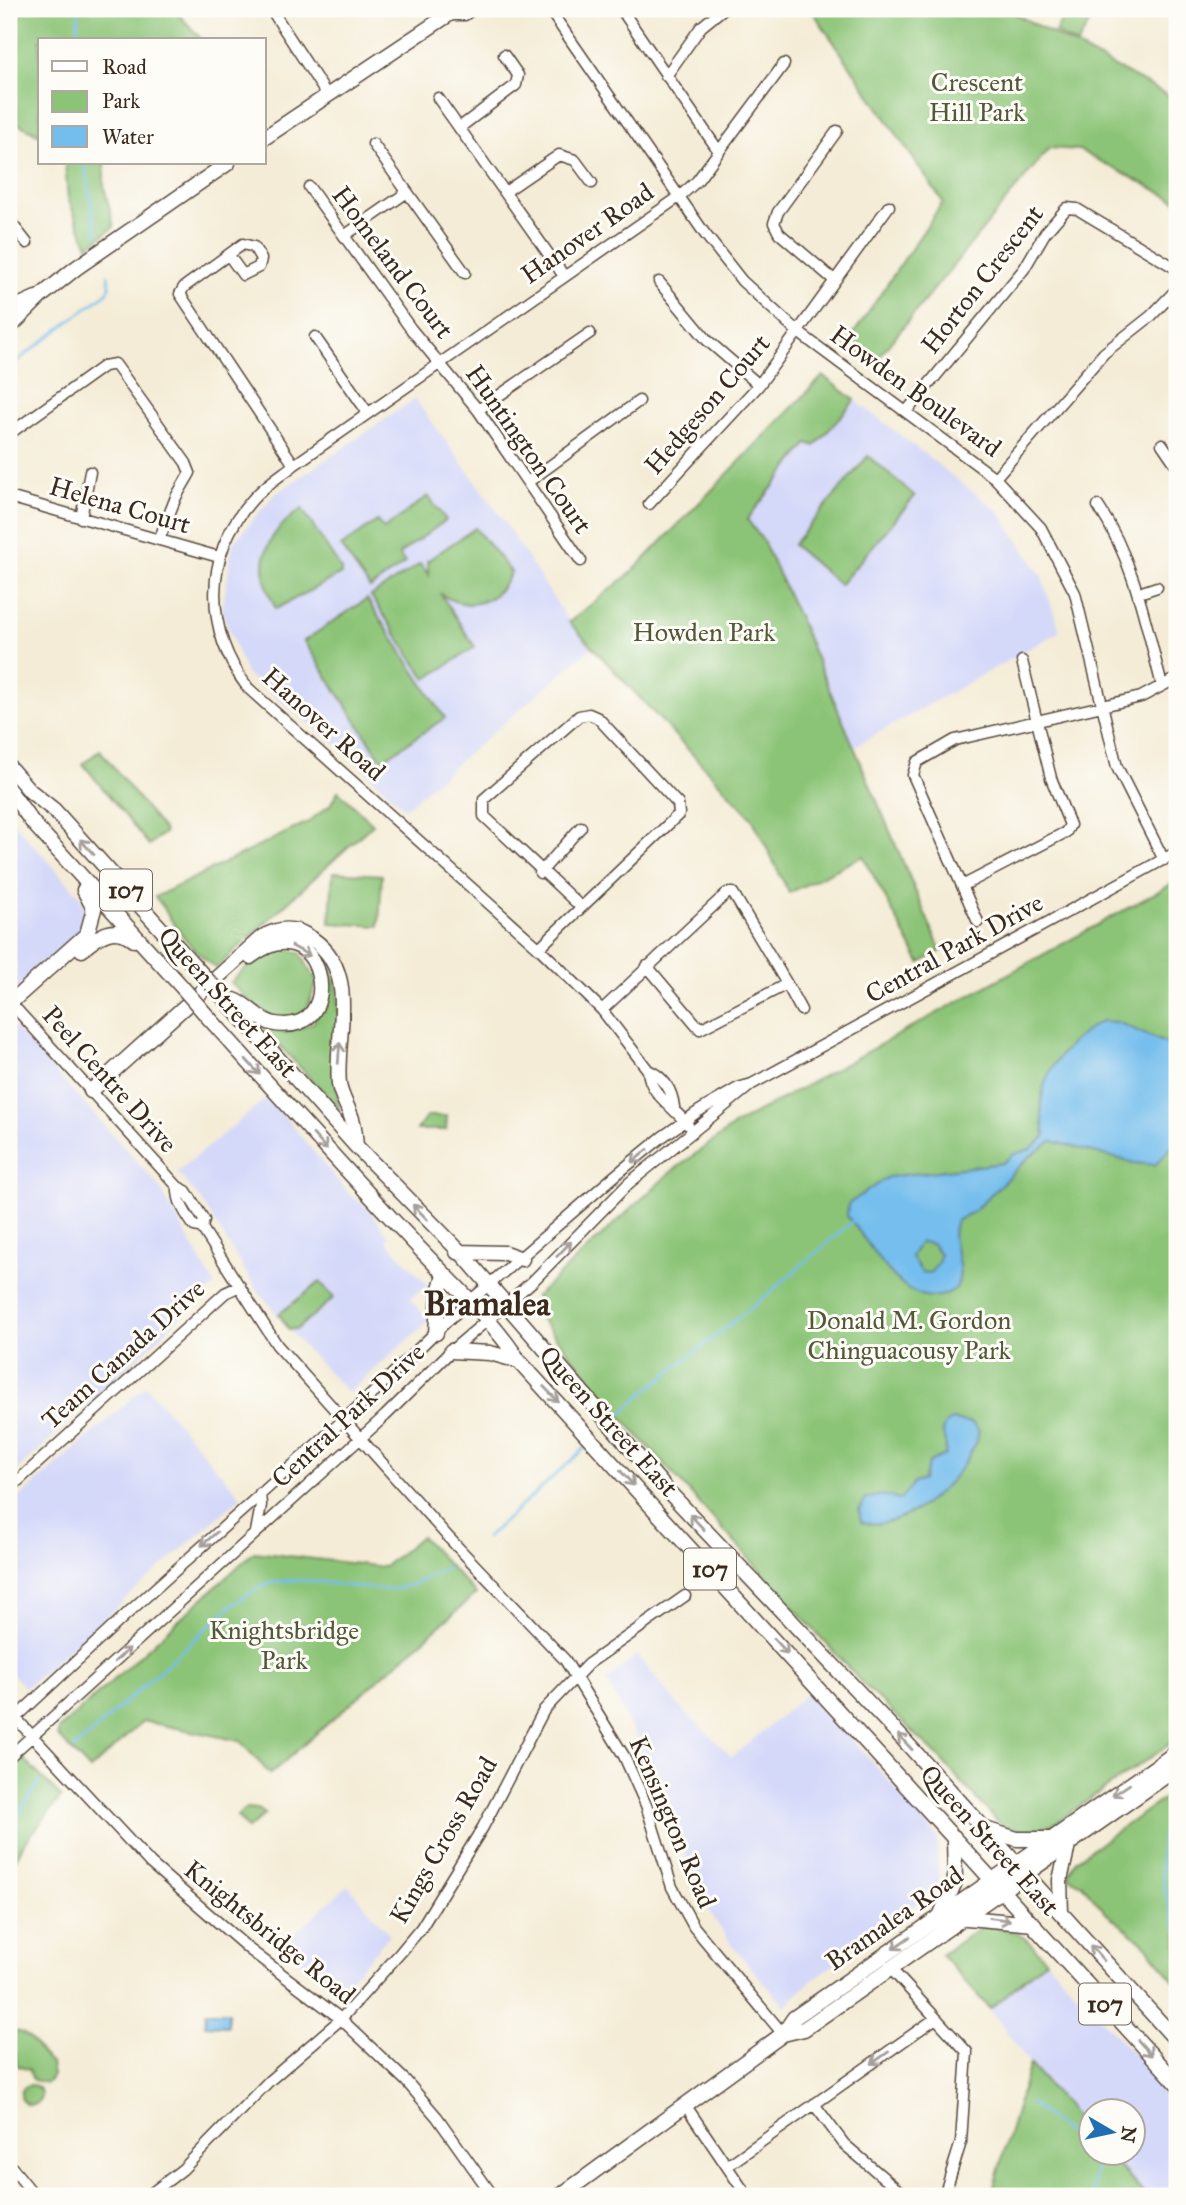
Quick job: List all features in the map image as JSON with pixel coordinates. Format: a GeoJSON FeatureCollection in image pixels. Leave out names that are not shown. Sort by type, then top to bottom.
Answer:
{"type":"FeatureCollection","features":[{"type":"Feature","properties":{"kind":"main road"},"geometry":{"type":"LineString","coordinates":[[266,137],[451,11],[464,13],[469,9]]}},
{"type":"Feature","properties":{"kind":"main road"},"geometry":{"type":"LineString","coordinates":[[9,328],[41,296],[76,268],[227,164]]}},
{"type":"Feature","properties":{"kind":"main road"},"geometry":{"type":"LineString","coordinates":[[9,310],[41,296]]}},
{"type":"Feature","properties":{"kind":"main road","name":"Queen Street East"},"geometry":{"type":"LineString","coordinates":[[9,767],[30,791],[54,810],[356,1146],[490,1286],[667,1490],[984,1828],[1177,2041]]}},
{"type":"Feature","properties":{"kind":"main road","name":"Queen Street East"},"geometry":{"type":"LineString","coordinates":[[9,790],[33,823],[208,1017],[471,1302],[519,1361],[1177,2082]]}},
{"type":"Feature","properties":{"kind":"main road"},"geometry":{"type":"LineString","coordinates":[[12,1005],[87,934],[94,914],[90,899],[39,841],[33,823]]}},
{"type":"Feature","properties":{"kind":"main road"},"geometry":{"type":"LineString","coordinates":[[93,1094],[261,938],[277,929],[296,930],[320,945],[341,979],[339,1081],[343,1102],[352,1118],[356,1146]]}},
{"type":"Feature","properties":{"kind":"main road"},"geometry":{"type":"LineString","coordinates":[[12,1005],[90,943],[108,932],[131,936],[165,969]]}},
{"type":"Feature","properties":{"kind":"main road"},"geometry":{"type":"LineString","coordinates":[[93,1094],[258,950],[271,945],[294,945],[311,956],[319,970],[321,987],[318,1002],[307,1017],[293,1023],[267,1022],[252,1014],[238,1000],[225,999]]}},
{"type":"Feature","properties":{"kind":"main road"},"geometry":{"type":"LineString","coordinates":[[457,1252],[505,1253],[522,1259]]}},
{"type":"Feature","properties":{"kind":"main road"},"geometry":{"type":"LineString","coordinates":[[436,1332],[439,1292],[444,1275]]}},
{"type":"Feature","properties":{"kind":"main road"},"geometry":{"type":"LineString","coordinates":[[451,1351],[490,1353],[519,1361]]}},
{"type":"Feature","properties":{"kind":"main road","name":"Bramalea Road"},"geometry":{"type":"LineString","coordinates":[[560,2196],[783,2034],[794,2018],[1177,1752]]}},
{"type":"Feature","properties":{"kind":"main road","name":"Bramalea Road"},"geometry":{"type":"LineString","coordinates":[[783,2034],[804,2029],[892,1970],[1177,1768]]}},
{"type":"Feature","properties":{"kind":"main road"},"geometry":{"type":"LineString","coordinates":[[984,1828],[1017,1839],[1049,1839]]}},
{"type":"Feature","properties":{"kind":"main road"},"geometry":{"type":"LineString","coordinates":[[940,1916],[956,1882],[954,1837]]}},
{"type":"Feature","properties":{"kind":"main road"},"geometry":{"type":"LineString","coordinates":[[1060,1913],[1060,1880],[1069,1846]]}},
{"type":"Feature","properties":{"kind":"main road"},"geometry":{"type":"LineString","coordinates":[[967,1918],[991,1918],[1034,1924]]}},
{"type":"Feature","properties":{"kind":"street"},"geometry":{"type":"LineString","coordinates":[[271,9],[327,95]]}},
{"type":"Feature","properties":{"kind":"street","name":"Howden Boulevard"},"geometry":{"type":"LineString","coordinates":[[549,9],[679,197],[742,281],[798,332],[995,478],[1041,528],[1065,571],[1080,612],[1117,767],[1164,860]]}},
{"type":"Feature","properties":{"kind":"street"},"geometry":{"type":"LineString","coordinates":[[621,9],[718,150]]}},
{"type":"Feature","properties":{"kind":"street"},"geometry":{"type":"LineString","coordinates":[[666,76],[701,27],[723,9]]}},
{"type":"Feature","properties":{"kind":"street"},"geometry":{"type":"LineString","coordinates":[[459,128],[516,85],[518,75],[504,55]]}},
{"type":"Feature","properties":{"kind":"street","name":"Hanover Road"},"geometry":{"type":"LineString","coordinates":[[693,1132],[674,1107],[673,1095],[659,1075],[648,1070],[602,1010],[539,948],[248,688],[228,657],[216,620],[214,598],[219,557],[239,515],[254,497],[294,465],[679,197],[696,181],[784,64]]}},
{"type":"Feature","properties":{"kind":"street"},"geometry":{"type":"LineString","coordinates":[[438,98],[564,276]]}},
{"type":"Feature","properties":{"kind":"street"},"geometry":{"type":"LineString","coordinates":[[834,280],[779,233],[774,223],[778,212],[837,131]]}},
{"type":"Feature","properties":{"kind":"street"},"geometry":{"type":"LineString","coordinates":[[373,144],[465,273]]}},
{"type":"Feature","properties":{"kind":"street"},"geometry":{"type":"LineString","coordinates":[[505,192],[559,155],[575,160],[592,183]]}},
{"type":"Feature","properties":{"kind":"street","name":"Homeland Court"},"geometry":{"type":"LineString","coordinates":[[309,187],[411,329],[440,363]]}},
{"type":"Feature","properties":{"kind":"street"},"geometry":{"type":"LineString","coordinates":[[344,236],[406,193]]}},
{"type":"Feature","properties":{"kind":"street","name":"Hedgeson Court"},"geometry":{"type":"LineString","coordinates":[[649,504],[759,385],[889,206]]}},
{"type":"Feature","properties":{"kind":"street","name":"Horton Crescent"},"geometry":{"type":"LineString","coordinates":[[906,412],[1024,269],[1045,233],[1067,208],[1077,209],[1177,269]]}},
{"type":"Feature","properties":{"kind":"street"},"geometry":{"type":"LineString","coordinates":[[9,220],[27,243]]}},
{"type":"Feature","properties":{"kind":"street"},"geometry":{"type":"LineString","coordinates":[[230,257],[184,287],[180,294],[200,328],[294,465]]}},
{"type":"Feature","properties":{"kind":"street"},"geometry":{"type":"LineString","coordinates":[[659,282],[707,340],[759,385]]}},
{"type":"Feature","properties":{"kind":"street"},"geometry":{"type":"LineString","coordinates":[[995,478],[1104,353],[1152,316],[1177,289]]}},
{"type":"Feature","properties":{"kind":"street"},"geometry":{"type":"LineString","coordinates":[[478,410],[590,333]]}},
{"type":"Feature","properties":{"kind":"street"},"geometry":{"type":"LineString","coordinates":[[315,337],[368,413]]}},
{"type":"Feature","properties":{"kind":"street","name":"Huntington Court"},"geometry":{"type":"LineString","coordinates":[[440,363],[478,410],[581,561]]}},
{"type":"Feature","properties":{"kind":"street"},"geometry":{"type":"LineString","coordinates":[[9,434],[104,366],[115,364],[186,463],[190,473],[176,498],[159,540]]}},
{"type":"Feature","properties":{"kind":"street"},"geometry":{"type":"LineString","coordinates":[[528,482],[639,401]]}},
{"type":"Feature","properties":{"kind":"street"},"geometry":{"type":"LineString","coordinates":[[1162,444],[1177,466]]}},
{"type":"Feature","properties":{"kind":"street"},"geometry":{"type":"LineString","coordinates":[[81,518],[90,472]]}},
{"type":"Feature","properties":{"kind":"street","name":"Helena Court"},"geometry":{"type":"LineString","coordinates":[[9,497],[219,557]]}},
{"type":"Feature","properties":{"kind":"street"},"geometry":{"type":"LineString","coordinates":[[1098,506],[1116,533],[1139,593],[1162,686]]}},
{"type":"Feature","properties":{"kind":"street"},"geometry":{"type":"LineString","coordinates":[[1139,593],[1157,587]]}},
{"type":"Feature","properties":{"kind":"street"},"geometry":{"type":"LineString","coordinates":[[962,886],[1066,832],[1070,825],[1051,778],[1022,661]]}},
{"type":"Feature","properties":{"kind":"street"},"geometry":{"type":"LineString","coordinates":[[978,922],[912,768],[955,740],[1141,697],[1177,678]]}},
{"type":"Feature","properties":{"kind":"street"},"geometry":{"type":"LineString","coordinates":[[539,948],[679,814],[678,804],[598,718],[589,714],[579,716],[484,799],[482,807],[484,816],[540,873],[580,907]]}},
{"type":"Feature","properties":{"kind":"street"},"geometry":{"type":"LineString","coordinates":[[540,873],[581,827]]}},
{"type":"Feature","properties":{"kind":"street","name":"Central Park Drive"},"geometry":{"type":"LineString","coordinates":[[11,1718],[436,1332],[653,1144],[738,1088],[752,1084],[1177,852]]}},
{"type":"Feature","properties":{"kind":"street"},"geometry":{"type":"LineString","coordinates":[[602,1010],[727,893],[733,893],[801,1010]]}},
{"type":"Feature","properties":{"kind":"street"},"geometry":{"type":"LineString","coordinates":[[647,966],[700,1029],[787,984]]}},
{"type":"Feature","properties":{"kind":"street","name":"Peel Centre Drive"},"geometry":{"type":"LineString","coordinates":[[12,1005],[178,1187],[186,1191],[204,1220],[202,1227],[277,1345],[359,1437]]}},
{"type":"Feature","properties":{"kind":"street","name":"Central Park Drive"},"geometry":{"type":"LineString","coordinates":[[9,1757],[451,1351],[533,1282],[629,1183],[739,1098],[752,1084]]}},
{"type":"Feature","properties":{"kind":"street","name":"Team Canada Drive"},"geometry":{"type":"LineString","coordinates":[[9,1489],[225,1293],[240,1286]]}},
{"type":"Feature","properties":{"kind":"street","name":"Kensington Road"},"geometry":{"type":"LineString","coordinates":[[359,1437],[575,1676],[624,1756],[646,1805],[672,1887],[694,1927],[783,2034]]}},
{"type":"Feature","properties":{"kind":"street"},"geometry":{"type":"LineString","coordinates":[[256,1532],[261,1505],[260,1493]]}},
{"type":"Feature","properties":{"kind":"street","name":"Kings Cross Road"},"geometry":{"type":"LineString","coordinates":[[148,2196],[183,2169],[269,2081],[341,2019],[421,1928],[483,1827],[530,1731],[544,1710],[575,1676],[685,1596]]}},
{"type":"Feature","properties":{"kind":"street","name":"Knightsbridge Road"},"geometry":{"type":"LineString","coordinates":[[11,1718],[151,1864],[250,1950],[341,2019],[406,2081],[437,2117],[493,2196]]}},
{"type":"Feature","properties":{"kind":"street"},"geometry":{"type":"LineString","coordinates":[[892,1970],[967,2052],[969,2062],[961,2142],[944,2196]]}},
{"type":"Feature","properties":{"kind":"street"},"geometry":{"type":"LineString","coordinates":[[727,2166],[936,2018]]}},
{"type":"Feature","properties":{"kind":"street"},"geometry":{"type":"LineString","coordinates":[[814,2104],[844,2144],[905,2196]]}},
{"type":"Feature","properties":{"kind":"street"},"geometry":{"type":"LineString","coordinates":[[686,2106],[747,2196]]}},
{"type":"Feature","properties":{"kind":"street"},"geometry":{"type":"LineString","coordinates":[[9,2164],[35,2196]]}},
{"type":"Feature","properties":{"kind":"shaded area"},"geometry":{"type":"Polygon","coordinates":[[[415,399],[497,511],[569,622],[591,648],[405,808],[340,747],[246,674],[222,611],[233,543],[274,495],[415,399]]]}},
{"type":"Feature","properties":{"kind":"shaded area"},"geometry":{"type":"Polygon","coordinates":[[[855,400],[999,512],[1041,575],[1060,631],[852,748],[801,623],[747,519],[809,442],[815,446],[855,400]]]}},
{"type":"Feature","properties":{"kind":"shaded area"},"geometry":{"type":"Polygon","coordinates":[[[9,818],[80,896],[85,927],[9,995],[9,818]]]}},
{"type":"Feature","properties":{"kind":"shaded area"},"geometry":{"type":"Polygon","coordinates":[[[9,1021],[158,1185],[215,1285],[9,1478],[9,1021]]]}},
{"type":"Feature","properties":{"kind":"shaded area"},"geometry":{"type":"Polygon","coordinates":[[[268,1097],[351,1196],[368,1208],[389,1236],[386,1240],[431,1289],[420,1290],[410,1299],[429,1321],[348,1393],[299,1342],[256,1288],[201,1200],[177,1172],[268,1097]]]}},
{"type":"Feature","properties":{"kind":"shaded area"},"geometry":{"type":"Polygon","coordinates":[[[146,1386],[241,1497],[25,1688],[9,1671],[9,1507],[146,1386]]]}},
{"type":"Feature","properties":{"kind":"shaded area"},"geometry":{"type":"Polygon","coordinates":[[[637,1655],[678,1705],[732,1757],[810,1691],[937,1836],[939,1887],[811,1981],[785,2006],[734,1948],[705,1905],[653,1769],[607,1681],[637,1655]]]}},
{"type":"Feature","properties":{"kind":"shaded area"},"geometry":{"type":"Polygon","coordinates":[[[348,1885],[390,1935],[340,1990],[280,1947],[348,1885]]]}},
{"type":"Feature","properties":{"kind":"shaded area"},"geometry":{"type":"Polygon","coordinates":[[[1046,1960],[1177,2101],[1177,2196],[1146,2196],[1119,2166],[1148,2166],[1148,2096],[1078,2096],[1078,2119],[1030,2064],[990,2009],[1046,1960]]]}},
{"type":"Feature","properties":{"kind":"green space"},"geometry":{"type":"Polygon","coordinates":[[[23,9],[174,9],[200,38],[38,38],[38,134],[9,119],[9,32],[23,9]]]}},
{"type":"Feature","properties":{"kind":"green space","name":"Crescent Hill Park"},"geometry":{"type":"Polygon","coordinates":[[[811,9],[1006,9],[1177,100],[1177,201],[1079,150],[1049,148],[873,364],[846,345],[943,202],[811,9]]]}},
{"type":"Feature","properties":{"kind":"green space"},"geometry":{"type":"Polygon","coordinates":[[[1068,9],[1097,9],[1077,45],[1055,32],[1068,9]]]}},
{"type":"Feature","properties":{"kind":"green space"},"geometry":{"type":"Polygon","coordinates":[[[65,164],[104,164],[104,186],[114,227],[88,246],[68,199],[65,164]]]}},
{"type":"Feature","properties":{"kind":"green space","name":"Howden Park"},"geometry":{"type":"Polygon","coordinates":[[[823,376],[855,400],[815,446],[808,443],[747,519],[763,541],[801,623],[941,951],[920,963],[863,856],[789,893],[752,818],[569,622],[631,573],[823,376]]]}},
{"type":"Feature","properties":{"kind":"green space"},"geometry":{"type":"Polygon","coordinates":[[[868,456],[915,496],[840,585],[793,545],[868,456]]]}},
{"type":"Feature","properties":{"kind":"green space"},"geometry":{"type":"Polygon","coordinates":[[[428,496],[446,520],[399,554],[405,563],[370,588],[341,547],[377,521],[384,529],[428,496]]]}},
{"type":"Feature","properties":{"kind":"green space"},"geometry":{"type":"Polygon","coordinates":[[[302,509],[341,569],[341,574],[276,609],[265,579],[266,553],[278,530],[302,509]]]}},
{"type":"Feature","properties":{"kind":"green space"},"geometry":{"type":"Polygon","coordinates":[[[475,528],[511,572],[498,591],[481,602],[461,603],[440,593],[475,647],[426,679],[371,596],[420,564],[429,575],[427,561],[475,528]]]}},
{"type":"Feature","properties":{"kind":"green space"},"geometry":{"type":"Polygon","coordinates":[[[367,599],[445,718],[382,760],[304,641],[367,599]]]}},
{"type":"Feature","properties":{"kind":"green space"},"geometry":{"type":"Polygon","coordinates":[[[100,750],[165,832],[149,845],[83,764],[100,750]]]}},
{"type":"Feature","properties":{"kind":"green space"},"geometry":{"type":"Polygon","coordinates":[[[338,791],[373,824],[216,968],[188,942],[155,897],[308,822],[330,805],[338,791]]]}},
{"type":"Feature","properties":{"kind":"green space"},"geometry":{"type":"Polygon","coordinates":[[[333,872],[382,875],[379,926],[330,923],[333,872]]]}},
{"type":"Feature","properties":{"kind":"green space","name":"Donald M. Gordon Chinguacousy Park"},"geometry":{"type":"Polygon","coordinates":[[[1177,881],[1177,1739],[1052,1825],[1026,1834],[1025,1831],[1009,1828],[997,1821],[937,1755],[861,1682],[626,1422],[541,1319],[536,1296],[671,1172],[736,1124],[1177,881]]]}},
{"type":"Feature","properties":{"kind":"green space"},"geometry":{"type":"Polygon","coordinates":[[[293,935],[322,956],[335,979],[338,1002],[336,1078],[339,1109],[262,1027],[284,1033],[313,1023],[323,1003],[327,981],[323,961],[305,945],[280,936],[293,935]]]}},
{"type":"Feature","properties":{"kind":"green space"},"geometry":{"type":"Polygon","coordinates":[[[281,948],[300,953],[317,982],[305,1013],[293,1017],[272,1017],[264,1013],[231,983],[254,962],[281,948]]]}},
{"type":"Feature","properties":{"kind":"green space"},"geometry":{"type":"Polygon","coordinates":[[[427,1116],[447,1116],[446,1130],[417,1130],[427,1116]]]}},
{"type":"Feature","properties":{"kind":"green space"},"geometry":{"type":"Polygon","coordinates":[[[320,1282],[334,1298],[298,1328],[289,1330],[279,1314],[320,1282]]]}},
{"type":"Feature","properties":{"kind":"green space","name":"Knightsbridge Park"},"geometry":{"type":"Polygon","coordinates":[[[421,1536],[476,1594],[270,1774],[240,1741],[143,1721],[90,1770],[58,1736],[58,1730],[254,1552],[384,1567],[421,1536]]]}},
{"type":"Feature","properties":{"kind":"green space"},"geometry":{"type":"Polygon","coordinates":[[[23,1758],[61,1797],[23,1845],[9,1871],[9,1765],[23,1758]]]}},
{"type":"Feature","properties":{"kind":"green space"},"geometry":{"type":"Polygon","coordinates":[[[1172,1793],[1177,1823],[1172,1844],[1177,1891],[1177,1984],[1143,1942],[1106,1913],[1082,1884],[1068,1877],[1076,1860],[1172,1793]]]}},
{"type":"Feature","properties":{"kind":"green space"},"geometry":{"type":"Polygon","coordinates":[[[246,1808],[258,1809],[265,1814],[248,1829],[237,1816],[246,1808]]]}},
{"type":"Feature","properties":{"kind":"green space"},"geometry":{"type":"Polygon","coordinates":[[[987,1926],[1021,1936],[1046,1960],[990,2009],[941,1955],[978,1929],[987,1926]]]}},
{"type":"Feature","properties":{"kind":"green space"},"geometry":{"type":"Polygon","coordinates":[[[15,2031],[27,2036],[41,2055],[51,2063],[53,2076],[46,2083],[33,2080],[29,2070],[18,2066],[15,2055],[9,2052],[9,2032],[15,2031]]]}},
{"type":"Feature","properties":{"kind":"green space"},"geometry":{"type":"Polygon","coordinates":[[[1030,2064],[1078,2119],[1078,2166],[1119,2166],[1146,2196],[991,2196],[1030,2064]]]}},
{"type":"Feature","properties":{"kind":"green space"},"geometry":{"type":"Polygon","coordinates":[[[31,2085],[38,2088],[41,2095],[38,2102],[31,2105],[24,2102],[21,2095],[24,2088],[31,2085]]]}},
{"type":"Feature","properties":{"kind":"water"},"geometry":{"type":"Polygon","coordinates":[[[1101,1021],[1117,1022],[1177,1048],[1177,1141],[1155,1165],[1134,1163],[1052,1141],[1030,1156],[973,1212],[956,1221],[953,1237],[960,1271],[956,1288],[939,1296],[923,1296],[908,1289],[881,1261],[847,1216],[848,1204],[888,1177],[1002,1163],[1014,1154],[1030,1149],[1045,1137],[1042,1103],[1049,1074],[1062,1053],[1101,1021]],[[920,1242],[911,1257],[922,1272],[930,1273],[938,1263],[940,1255],[932,1244],[920,1242]]]}},
{"type":"Feature","properties":{"kind":"water"},"geometry":{"type":"Polygon","coordinates":[[[953,1420],[972,1423],[979,1431],[973,1448],[950,1482],[916,1510],[898,1519],[879,1524],[861,1522],[859,1510],[866,1499],[881,1495],[901,1499],[914,1483],[923,1480],[929,1462],[945,1455],[942,1430],[946,1423],[953,1420]]]}},
{"type":"Feature","properties":{"kind":"water"},"geometry":{"type":"Polygon","coordinates":[[[206,2012],[228,2012],[228,2026],[205,2025],[206,2012]]]}},
{"type":"Feature","properties":{"kind":"waterway"},"geometry":{"type":"LineString","coordinates":[[76,38],[79,9]]}},
{"type":"Feature","properties":{"kind":"waterway"},"geometry":{"type":"LineString","coordinates":[[84,164],[97,234]]}},
{"type":"Feature","properties":{"kind":"waterway"},"geometry":{"type":"LineString","coordinates":[[9,367],[107,293],[110,286],[108,275]]}},
{"type":"Feature","properties":{"kind":"waterway"},"geometry":{"type":"LineString","coordinates":[[622,1413],[854,1220]]}},
{"type":"Feature","properties":{"kind":"waterway"},"geometry":{"type":"LineString","coordinates":[[486,1538],[585,1448]]}},
{"type":"Feature","properties":{"kind":"waterway"},"geometry":{"type":"LineString","coordinates":[[74,1749],[230,1607],[262,1586],[297,1580],[392,1589],[413,1584],[447,1568]]}},
{"type":"Feature","properties":{"kind":"waterway"},"geometry":{"type":"LineString","coordinates":[[9,1830],[40,1781]]}},
{"type":"Feature","properties":{"kind":"waterway"},"geometry":{"type":"LineString","coordinates":[[1177,1805],[1168,1820],[1161,1851],[1163,1883],[1177,1930]]}},
{"type":"Feature","properties":{"kind":"waterway"},"geometry":{"type":"LineString","coordinates":[[1030,2103],[1078,2141]]}},
{"type":"Feature","properties":{"kind":"waterway"},"geometry":{"type":"LineString","coordinates":[[1092,2196],[1096,2166]]}},
{"type":"Feature","properties":{"kind":"district","name":"Bramalea"},"geometry":{"type":"Point","coordinates":[487,1303]}}]}
